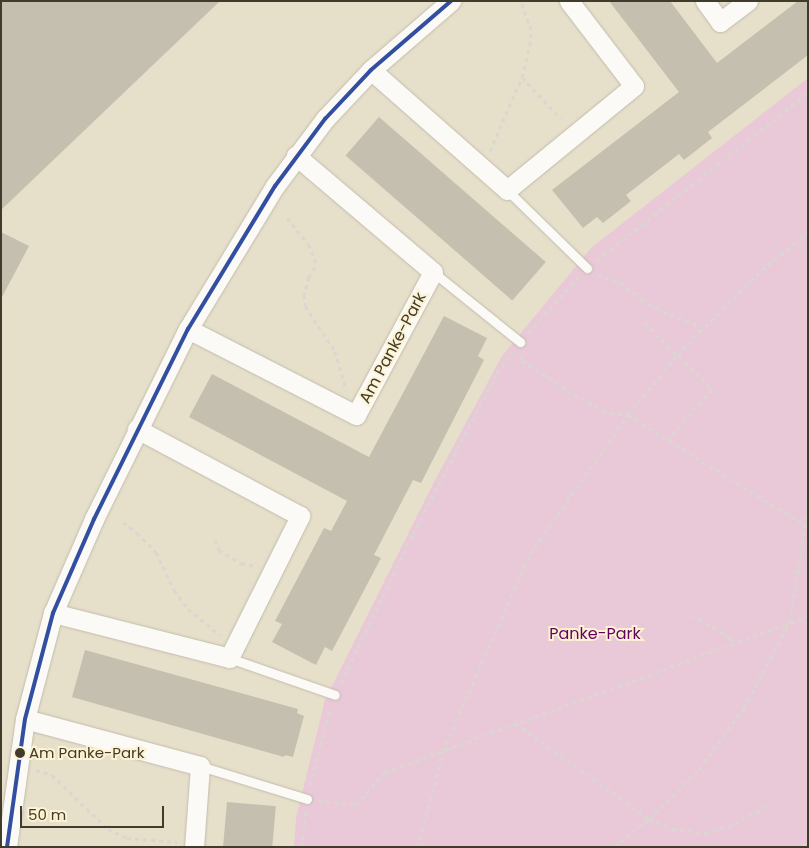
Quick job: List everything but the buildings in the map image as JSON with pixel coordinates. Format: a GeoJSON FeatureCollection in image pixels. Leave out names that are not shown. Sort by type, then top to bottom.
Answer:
{"type":"FeatureCollection","features":[{"type":"Feature","properties":{"kind":"street"},"geometry":{"type":"LineString","coordinates":[[7,847],[25,719],[53,613],[94,519],[188,329],[296,156],[325,119],[370,70],[451,1]]}},
{"type":"Feature","properties":{"kind":"street"},"geometry":{"type":"LineString","coordinates":[[370,70],[507,190],[634,86],[569,1]]}},
{"type":"Feature","properties":{"kind":"street"},"geometry":{"type":"LineString","coordinates":[[705,1],[720,22],[748,1]]}},
{"type":"Feature","properties":{"kind":"street","name":"Am Panke-Park"},"geometry":{"type":"LineString","coordinates":[[188,329],[356,415],[433,272],[296,156]]}},
{"type":"Feature","properties":{"kind":"street"},"geometry":{"type":"LineString","coordinates":[[53,613],[232,651],[300,516],[137,430]]}},
{"type":"Feature","properties":{"kind":"street"},"geometry":{"type":"LineString","coordinates":[[25,719],[200,766],[194,845]]}},
{"type":"Feature","properties":{"kind":"lane"},"geometry":{"type":"LineString","coordinates":[[507,190],[587,268]]}},
{"type":"Feature","properties":{"kind":"lane"},"geometry":{"type":"LineString","coordinates":[[433,272],[520,342]]}},
{"type":"Feature","properties":{"kind":"lane"},"geometry":{"type":"LineString","coordinates":[[232,651],[335,695]]}},
{"type":"Feature","properties":{"kind":"lane"},"geometry":{"type":"LineString","coordinates":[[200,766],[307,799]]}},
{"type":"Feature","properties":{"kind":"path"},"geometry":{"type":"LineString","coordinates":[[482,168],[522,77],[530,46],[530,30],[521,1]]}},
{"type":"Feature","properties":{"kind":"path"},"geometry":{"type":"LineString","coordinates":[[522,77],[562,119]]}},
{"type":"Feature","properties":{"kind":"path"},"geometry":{"type":"LineString","coordinates":[[302,847],[307,799],[318,751],[335,695],[444,474],[497,373],[520,342],[587,268],[808,93]]}},
{"type":"Feature","properties":{"kind":"path"},"geometry":{"type":"LineString","coordinates":[[286,218],[308,244],[315,259],[315,267],[309,277],[304,295],[305,306],[335,351],[346,391],[341,407]]}},
{"type":"Feature","properties":{"kind":"path"},"geometry":{"type":"LineString","coordinates":[[418,847],[443,751],[530,554],[628,415],[677,355],[762,270],[808,232]]}},
{"type":"Feature","properties":{"kind":"path"},"geometry":{"type":"LineString","coordinates":[[587,268],[602,278],[620,282],[663,312],[694,324],[701,331]]}},
{"type":"Feature","properties":{"kind":"path"},"geometry":{"type":"LineString","coordinates":[[644,322],[712,389],[668,440]]}},
{"type":"Feature","properties":{"kind":"path"},"geometry":{"type":"LineString","coordinates":[[520,342],[522,361],[549,377],[567,391],[609,413],[628,415],[806,526]]}},
{"type":"Feature","properties":{"kind":"path"},"geometry":{"type":"LineString","coordinates":[[614,847],[649,819],[699,768],[744,708],[790,622],[808,507]]}},
{"type":"Feature","properties":{"kind":"path"},"geometry":{"type":"LineString","coordinates":[[122,522],[138,532],[156,552],[174,590],[188,609],[232,651]]}},
{"type":"Feature","properties":{"kind":"path"},"geometry":{"type":"LineString","coordinates":[[215,540],[218,550],[241,563],[253,565],[271,574]]}},
{"type":"Feature","properties":{"kind":"path"},"geometry":{"type":"LineString","coordinates":[[692,615],[730,637],[733,643]]}},
{"type":"Feature","properties":{"kind":"path"},"geometry":{"type":"LineString","coordinates":[[307,799],[356,805],[386,772],[808,616]]}},
{"type":"Feature","properties":{"kind":"path"},"geometry":{"type":"LineString","coordinates":[[515,723],[649,819],[672,829],[705,833],[728,827],[771,804]]}},
{"type":"Feature","properties":{"kind":"path"},"geometry":{"type":"LineString","coordinates":[[34,769],[52,775],[108,829],[127,838],[194,845]]}},
{"type":"Feature","properties":{"kind":"path"},"geometry":{"type":"LineString","coordinates":[[803,847],[808,838]]}},
{"type":"Feature","properties":{"kind":"green space","name":"Panke-Park"},"geometry":{"type":"Polygon","coordinates":[[[808,78],[808,847],[294,847],[296,818],[325,700],[435,480],[502,356],[591,248],[808,78]]]}},
{"type":"Feature","properties":{"kind":"transit line"},"geometry":{"type":"LineString","coordinates":[[7,847],[25,719],[53,613],[94,519],[188,329],[275,186],[325,119],[371,70],[451,1]]}},
{"type":"Feature","properties":{"kind":"place","name":"Am Panke-Park"},"geometry":{"type":"Point","coordinates":[20,753]}}]}
